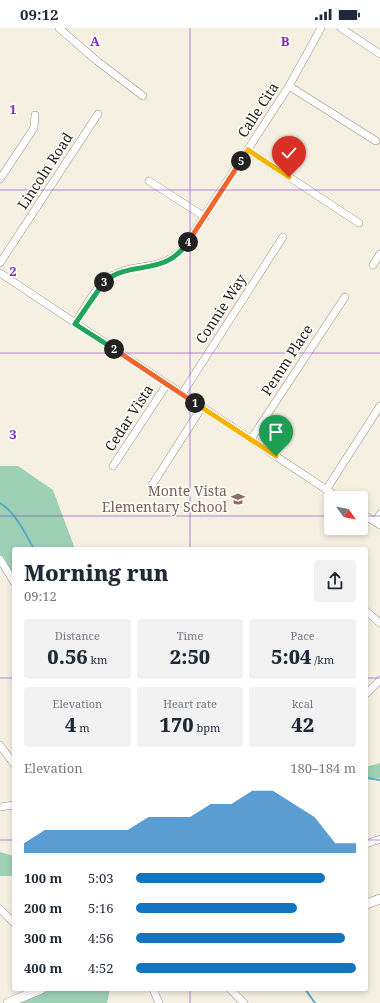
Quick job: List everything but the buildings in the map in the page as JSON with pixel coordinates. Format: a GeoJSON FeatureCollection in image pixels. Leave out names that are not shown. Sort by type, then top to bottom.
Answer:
{"type":"FeatureCollection","features":[{"type":"Feature","properties":{"kind":"main road"},"geometry":{"type":"LineString","coordinates":[[368,903],[380,899]]}},
{"type":"Feature","properties":{"kind":"main road"},"geometry":{"type":"LineString","coordinates":[[8,1003],[36,991]]}},
{"type":"Feature","properties":{"kind":"street"},"geometry":{"type":"LineString","coordinates":[[59,28],[97,61],[143,96]]}},
{"type":"Feature","properties":{"kind":"street","name":"Calle Cita"},"geometry":{"type":"LineString","coordinates":[[75,324],[104,282],[119,273],[158,265],[174,257],[185,246],[290,86],[321,28]]}},
{"type":"Feature","properties":{"kind":"street"},"geometry":{"type":"LineString","coordinates":[[341,28],[380,54]]}},
{"type":"Feature","properties":{"kind":"street"},"geometry":{"type":"LineString","coordinates":[[290,86],[376,141]]}},
{"type":"Feature","properties":{"kind":"street","name":"Lincoln Road"},"geometry":{"type":"LineString","coordinates":[[0,262],[98,114]]}},
{"type":"Feature","properties":{"kind":"street"},"geometry":{"type":"LineString","coordinates":[[0,179],[34,128],[35,115]]}},
{"type":"Feature","properties":{"kind":"street"},"geometry":{"type":"LineString","coordinates":[[248,150],[359,222]]}},
{"type":"Feature","properties":{"kind":"street"},"geometry":{"type":"LineString","coordinates":[[150,181],[204,217]]}},
{"type":"Feature","properties":{"kind":"street","name":"Connie Way"},"geometry":{"type":"LineString","coordinates":[[182,394],[283,237]]}},
{"type":"Feature","properties":{"kind":"street"},"geometry":{"type":"LineString","coordinates":[[373,265],[380,254]]}},
{"type":"Feature","properties":{"kind":"street"},"geometry":{"type":"LineString","coordinates":[[0,274],[326,490],[380,406]]}},
{"type":"Feature","properties":{"kind":"street","name":"Pemm Place"},"geometry":{"type":"LineString","coordinates":[[251,439],[345,297]]}},
{"type":"Feature","properties":{"kind":"street","name":"Cedar Vista"},"geometry":{"type":"LineString","coordinates":[[113,466],[167,384]]}},
{"type":"Feature","properties":{"kind":"street"},"geometry":{"type":"LineString","coordinates":[[152,485],[202,407]]}},
{"type":"Feature","properties":{"kind":"street"},"geometry":{"type":"LineString","coordinates":[[368,518],[377,524],[380,514]]}},
{"type":"Feature","properties":{"kind":"street"},"geometry":{"type":"LineString","coordinates":[[0,559],[12,579]]}},
{"type":"Feature","properties":{"kind":"street"},"geometry":{"type":"LineString","coordinates":[[368,613],[380,623]]}},
{"type":"Feature","properties":{"kind":"street"},"geometry":{"type":"LineString","coordinates":[[368,692],[380,680]]}},
{"type":"Feature","properties":{"kind":"street"},"geometry":{"type":"LineString","coordinates":[[0,745],[12,761]]}},
{"type":"Feature","properties":{"kind":"street"},"geometry":{"type":"LineString","coordinates":[[0,807],[12,805]]}},
{"type":"Feature","properties":{"kind":"street"},"geometry":{"type":"LineString","coordinates":[[368,843],[380,839]]}},
{"type":"Feature","properties":{"kind":"street"},"geometry":{"type":"LineString","coordinates":[[0,909],[12,921]]}},
{"type":"Feature","properties":{"kind":"street"},"geometry":{"type":"LineString","coordinates":[[154,991],[159,1003]]}},
{"type":"Feature","properties":{"kind":"street"},"geometry":{"type":"LineString","coordinates":[[232,991],[244,1003]]}},
{"type":"Feature","properties":{"kind":"green space"},"geometry":{"type":"Polygon","coordinates":[[[0,466],[18,466],[53,490],[74,547],[12,547],[12,579],[0,559],[0,466]]]}},
{"type":"Feature","properties":{"kind":"green space"},"geometry":{"type":"Polygon","coordinates":[[[380,763],[380,778],[368,779],[368,766],[380,763]]]}},
{"type":"Feature","properties":{"kind":"green space"},"geometry":{"type":"Polygon","coordinates":[[[0,852],[12,855],[12,876],[0,876],[0,852]]]}},
{"type":"Feature","properties":{"kind":"green space"},"geometry":{"type":"Polygon","coordinates":[[[36,991],[110,991],[107,1003],[12,1003],[36,991]]]}},
{"type":"Feature","properties":{"kind":"waterway"},"geometry":{"type":"LineString","coordinates":[[0,503],[11,512],[24,530],[33,547]]}},
{"type":"Feature","properties":{"kind":"waterway"},"geometry":{"type":"LineString","coordinates":[[368,778],[380,780]]}},
{"type":"Feature","properties":{"kind":"waterway"},"geometry":{"type":"LineString","coordinates":[[306,991],[315,1003]]}},
{"type":"Feature","properties":{"kind":"place","name":"Monte Vista Elementary School"},"geometry":{"type":"Point","coordinates":[238,499]}},
{"type":"Feature","properties":{"kind":"route"},"geometry":{"type":"LineString","coordinates":[[276,456],[75,324],[99,287],[104,282],[119,273],[136,268],[151,267],[165,263],[180,252],[248,150],[289,177]]}}]}
